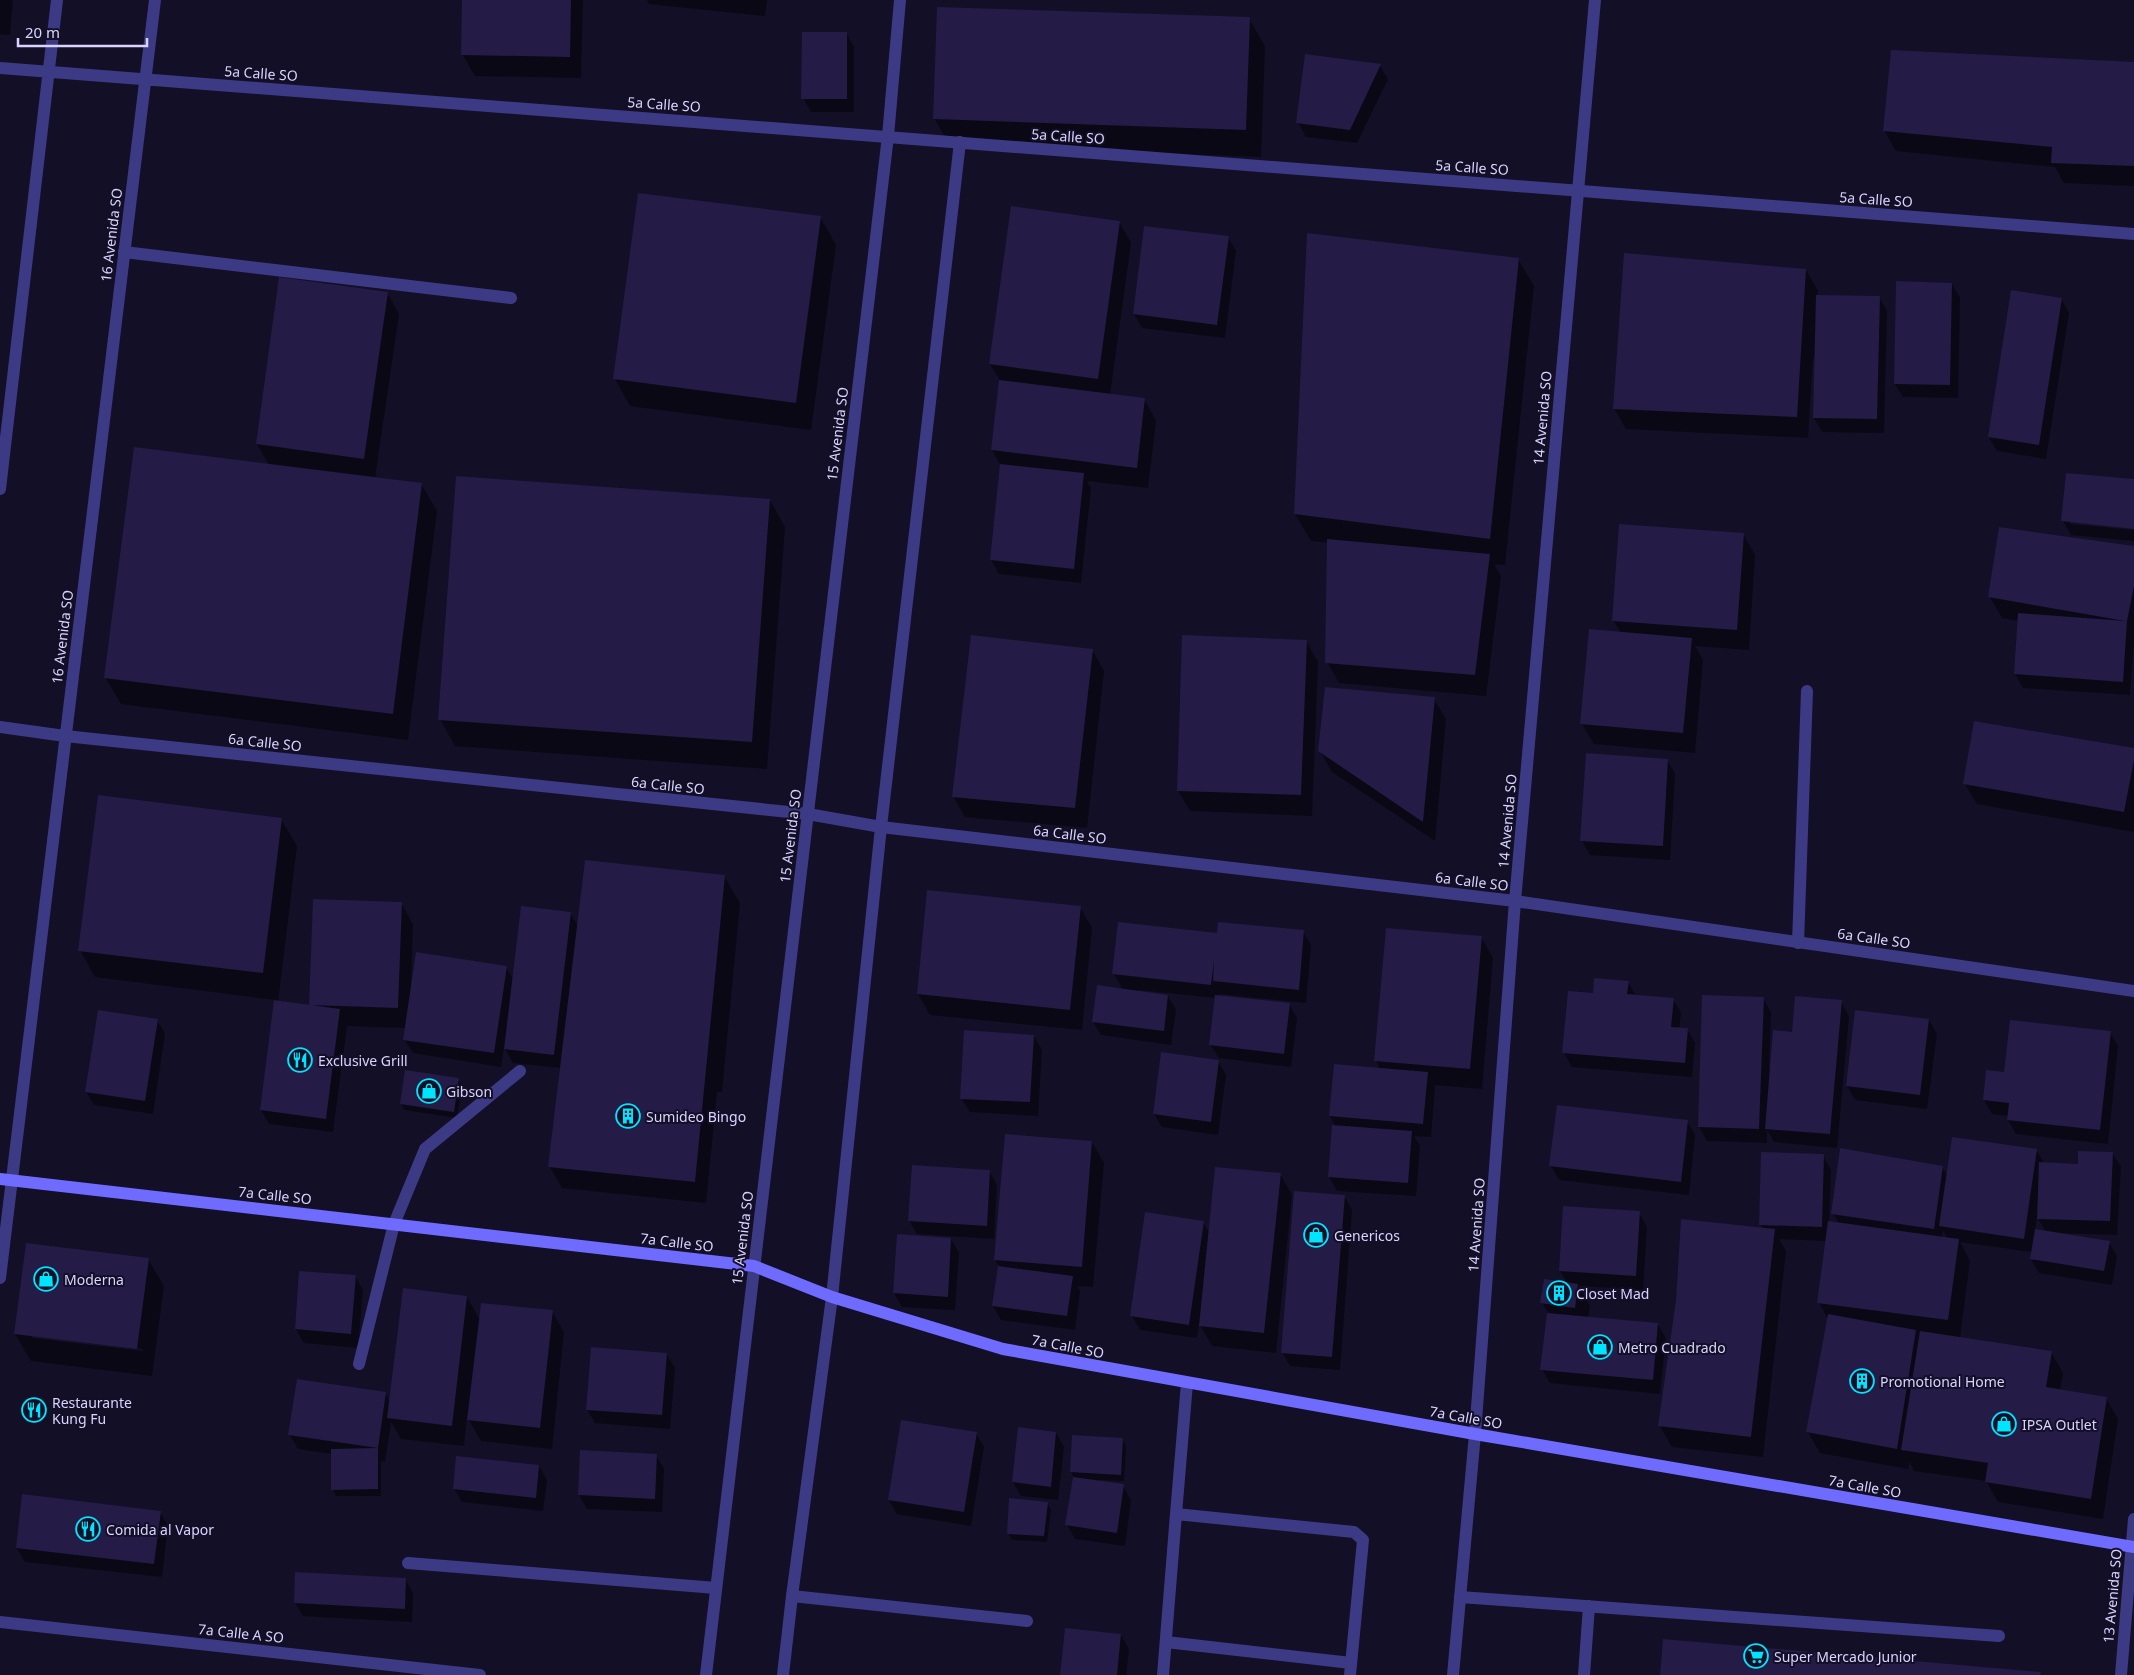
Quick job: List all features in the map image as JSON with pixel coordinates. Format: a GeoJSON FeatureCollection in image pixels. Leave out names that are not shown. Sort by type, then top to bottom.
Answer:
{"type":"FeatureCollection","features":[{"type":"Feature","properties":{"kind":"main road","name":"7a Calle SO"},"geometry":{"type":"LineString","coordinates":[[6,1179],[754,1266],[832,1297],[1002,1349],[1475,1434],[2133,1547]]}},
{"type":"Feature","properties":{"kind":"street"},"geometry":{"type":"LineString","coordinates":[[0,488],[57,0]]}},
{"type":"Feature","properties":{"kind":"street","name":"16 Avenida SO"},"geometry":{"type":"LineString","coordinates":[[0,1278],[6,1179],[65,736],[155,0]]}},
{"type":"Feature","properties":{"kind":"street","name":"15 Avenida SO"},"geometry":{"type":"LineString","coordinates":[[706,1675],[888,136],[900,0]]}},
{"type":"Feature","properties":{"kind":"street","name":"14 Avenida SO"},"geometry":{"type":"LineString","coordinates":[[1453,1675],[1475,1434],[1515,901],[1595,0]]}},
{"type":"Feature","properties":{"kind":"street","name":"5a Calle SO"},"geometry":{"type":"LineString","coordinates":[[0,68],[2134,234]]}},
{"type":"Feature","properties":{"kind":"street"},"geometry":{"type":"LineString","coordinates":[[783,1675],[832,1297],[881,826],[960,142]]}},
{"type":"Feature","properties":{"kind":"street"},"geometry":{"type":"LineString","coordinates":[[124,252],[511,298]]}},
{"type":"Feature","properties":{"kind":"street"},"geometry":{"type":"LineString","coordinates":[[1798,943],[1807,691]]}},
{"type":"Feature","properties":{"kind":"street","name":"6a Calle SO"},"geometry":{"type":"LineString","coordinates":[[0,728],[808,814],[881,826],[1515,901],[2134,991]]}},
{"type":"Feature","properties":{"kind":"street"},"geometry":{"type":"LineString","coordinates":[[359,1364],[394,1224],[425,1150],[520,1071]]}},
{"type":"Feature","properties":{"kind":"street"},"geometry":{"type":"LineString","coordinates":[[1163,1675],[1187,1383]]}},
{"type":"Feature","properties":{"kind":"street"},"geometry":{"type":"LineString","coordinates":[[1166,1642],[1350,1669],[1363,1540],[1360,1535],[1354,1532],[1176,1514]]}},
{"type":"Feature","properties":{"kind":"street","name":"13 Avenida SO"},"geometry":{"type":"LineString","coordinates":[[2121,1675],[2134,1519]]}},
{"type":"Feature","properties":{"kind":"street"},"geometry":{"type":"LineString","coordinates":[[408,1563],[716,1588]]}},
{"type":"Feature","properties":{"kind":"street"},"geometry":{"type":"LineString","coordinates":[[792,1596],[1027,1621]]}},
{"type":"Feature","properties":{"kind":"street"},"geometry":{"type":"LineString","coordinates":[[1460,1597],[1999,1636]]}},
{"type":"Feature","properties":{"kind":"street"},"geometry":{"type":"LineString","coordinates":[[1584,1675],[1589,1606]]}},
{"type":"Feature","properties":{"kind":"street","name":"7a Calle A SO"},"geometry":{"type":"LineString","coordinates":[[0,1622],[480,1675]]}},
{"type":"Feature","properties":{"kind":"building"},"geometry":{"type":"Polygon","coordinates":[[[462,0],[571,0],[570,57],[461,55],[462,0]]]}},
{"type":"Feature","properties":{"kind":"building"},"geometry":{"type":"Polygon","coordinates":[[[937,7],[1250,17],[1246,130],[933,119],[937,7]]]}},
{"type":"Feature","properties":{"kind":"building"},"geometry":{"type":"Polygon","coordinates":[[[802,32],[847,32],[847,99],[801,99],[802,32]]]}},
{"type":"Feature","properties":{"kind":"building"},"geometry":{"type":"Polygon","coordinates":[[[1891,50],[2134,62],[2134,166],[2051,163],[2052,147],[1883,131],[1891,50]]]}},
{"type":"Feature","properties":{"kind":"building"},"geometry":{"type":"Polygon","coordinates":[[[1305,54],[1381,64],[1350,130],[1296,123],[1305,54]]]}},
{"type":"Feature","properties":{"kind":"building"},"geometry":{"type":"Polygon","coordinates":[[[638,193],[821,216],[796,403],[613,379],[638,193]]]}},
{"type":"Feature","properties":{"kind":"building"},"geometry":{"type":"Polygon","coordinates":[[[1011,206],[1120,221],[1098,379],[989,364],[1011,206]]]}},
{"type":"Feature","properties":{"kind":"building"},"geometry":{"type":"Polygon","coordinates":[[[1144,226],[1229,236],[1217,325],[1133,314],[1144,226]]]}},
{"type":"Feature","properties":{"kind":"building"},"geometry":{"type":"Polygon","coordinates":[[[1307,233],[1519,258],[1490,539],[1294,514],[1307,233]]]}},
{"type":"Feature","properties":{"kind":"building"},"geometry":{"type":"Polygon","coordinates":[[[1624,253],[1806,269],[1797,417],[1613,409],[1624,253]]]}},
{"type":"Feature","properties":{"kind":"building"},"geometry":{"type":"Polygon","coordinates":[[[279,277],[388,292],[364,459],[256,444],[279,277]]]}},
{"type":"Feature","properties":{"kind":"building"},"geometry":{"type":"Polygon","coordinates":[[[1896,281],[1952,283],[1950,385],[1894,384],[1896,281]]]}},
{"type":"Feature","properties":{"kind":"building"},"geometry":{"type":"Polygon","coordinates":[[[2011,290],[2062,298],[2039,445],[1988,437],[2011,290]]]}},
{"type":"Feature","properties":{"kind":"building"},"geometry":{"type":"Polygon","coordinates":[[[1816,295],[1880,296],[1877,419],[1813,418],[1816,295]]]}},
{"type":"Feature","properties":{"kind":"building"},"geometry":{"type":"Polygon","coordinates":[[[999,380],[1145,398],[1137,468],[991,450],[999,380]]]}},
{"type":"Feature","properties":{"kind":"building"},"geometry":{"type":"Polygon","coordinates":[[[134,447],[422,483],[393,714],[104,678],[134,447]]]}},
{"type":"Feature","properties":{"kind":"building"},"geometry":{"type":"Polygon","coordinates":[[[1000,464],[1084,473],[1074,569],[990,560],[1000,464]]]}},
{"type":"Feature","properties":{"kind":"building"},"geometry":{"type":"Polygon","coordinates":[[[2066,473],[2134,479],[2134,529],[2061,521],[2066,473]]]}},
{"type":"Feature","properties":{"kind":"building"},"geometry":{"type":"Polygon","coordinates":[[[456,476],[770,499],[752,742],[438,720],[456,476]]]}},
{"type":"Feature","properties":{"kind":"building"},"geometry":{"type":"Polygon","coordinates":[[[1619,524],[1744,533],[1737,630],[1612,621],[1619,524]]]}},
{"type":"Feature","properties":{"kind":"building"},"geometry":{"type":"Polygon","coordinates":[[[1999,527],[2134,546],[2134,586],[2127,621],[2123,682],[2014,674],[2018,613],[2125,621],[1988,597],[1999,527]]]}},
{"type":"Feature","properties":{"kind":"building"},"geometry":{"type":"Polygon","coordinates":[[[1327,539],[1490,554],[1475,675],[1325,663],[1327,539]]]}},
{"type":"Feature","properties":{"kind":"building"},"geometry":{"type":"Polygon","coordinates":[[[1589,629],[1692,638],[1683,733],[1580,724],[1589,629]]]}},
{"type":"Feature","properties":{"kind":"building"},"geometry":{"type":"Polygon","coordinates":[[[971,635],[1093,649],[1075,808],[952,797],[971,635]]]}},
{"type":"Feature","properties":{"kind":"building"},"geometry":{"type":"Polygon","coordinates":[[[1182,635],[1307,640],[1301,795],[1177,791],[1182,635]]]}},
{"type":"Feature","properties":{"kind":"building"},"geometry":{"type":"Polygon","coordinates":[[[1325,687],[1435,697],[1423,822],[1318,751],[1325,687]]]}},
{"type":"Feature","properties":{"kind":"building"},"geometry":{"type":"Polygon","coordinates":[[[1974,721],[2134,748],[2134,760],[2124,812],[1963,784],[1974,721]]]}},
{"type":"Feature","properties":{"kind":"building"},"geometry":{"type":"Polygon","coordinates":[[[1586,753],[1668,759],[1663,846],[1580,841],[1586,753]]]}},
{"type":"Feature","properties":{"kind":"building"},"geometry":{"type":"Polygon","coordinates":[[[98,795],[282,818],[263,973],[78,951],[98,795]]]}},
{"type":"Feature","properties":{"kind":"building"},"geometry":{"type":"Polygon","coordinates":[[[585,860],[725,875],[695,1182],[548,1167],[585,860]]]}},
{"type":"Feature","properties":{"kind":"building"},"geometry":{"type":"Polygon","coordinates":[[[927,890],[1081,906],[1070,1010],[917,994],[927,890]]]}},
{"type":"Feature","properties":{"kind":"building"},"geometry":{"type":"Polygon","coordinates":[[[313,899],[402,902],[398,1008],[309,1005],[313,899]]]}},
{"type":"Feature","properties":{"kind":"building"},"geometry":{"type":"Polygon","coordinates":[[[521,906],[571,912],[554,1055],[504,1049],[521,906]]]}},
{"type":"Feature","properties":{"kind":"building"},"geometry":{"type":"Polygon","coordinates":[[[1118,922],[1217,933],[1218,922],[1304,930],[1299,990],[1213,981],[1214,960],[1211,985],[1112,974],[1118,922]]]}},
{"type":"Feature","properties":{"kind":"building"},"geometry":{"type":"Polygon","coordinates":[[[1386,928],[1482,936],[1470,1069],[1374,1061],[1386,928]]]}},
{"type":"Feature","properties":{"kind":"building"},"geometry":{"type":"Polygon","coordinates":[[[416,952],[507,966],[494,1053],[403,1040],[416,952]]]}},
{"type":"Feature","properties":{"kind":"building"},"geometry":{"type":"Polygon","coordinates":[[[1594,978],[1629,981],[1627,994],[1674,998],[1671,1027],[1688,1028],[1685,1063],[1562,1053],[1568,991],[1593,993],[1594,978]]]}},
{"type":"Feature","properties":{"kind":"building"},"geometry":{"type":"Polygon","coordinates":[[[1097,985],[1168,995],[1164,1031],[1092,1022],[1097,985]]]}},
{"type":"Feature","properties":{"kind":"building"},"geometry":{"type":"Polygon","coordinates":[[[1215,995],[1290,1003],[1284,1054],[1209,1045],[1215,995]]]}},
{"type":"Feature","properties":{"kind":"building"},"geometry":{"type":"Polygon","coordinates":[[[1702,995],[1764,997],[1759,1129],[1698,1127],[1702,995]]]}},
{"type":"Feature","properties":{"kind":"building"},"geometry":{"type":"Polygon","coordinates":[[[1795,996],[1842,1000],[1830,1134],[1765,1129],[1773,1030],[1792,1032],[1795,996]]]}},
{"type":"Feature","properties":{"kind":"building","name":"Exclusive Grill"},"geometry":{"type":"Polygon","coordinates":[[[274,1000],[340,1009],[326,1119],[260,1110],[274,1000]]]}},
{"type":"Feature","properties":{"kind":"building"},"geometry":{"type":"Polygon","coordinates":[[[98,1010],[158,1019],[145,1101],[85,1092],[98,1010]]]}},
{"type":"Feature","properties":{"kind":"building"},"geometry":{"type":"Polygon","coordinates":[[[1855,1010],[1929,1019],[1920,1095],[1846,1086],[1855,1010]]]}},
{"type":"Feature","properties":{"kind":"building"},"geometry":{"type":"Polygon","coordinates":[[[2010,1020],[2111,1031],[2100,1130],[2007,1120],[2009,1103],[1983,1100],[1986,1070],[2004,1072],[2010,1020]]]}},
{"type":"Feature","properties":{"kind":"building"},"geometry":{"type":"Polygon","coordinates":[[[964,1030],[1034,1035],[1030,1102],[960,1099],[964,1030]]]}},
{"type":"Feature","properties":{"kind":"building"},"geometry":{"type":"Polygon","coordinates":[[[1161,1052],[1219,1060],[1211,1122],[1153,1114],[1161,1052]]]}},
{"type":"Feature","properties":{"kind":"building"},"geometry":{"type":"Polygon","coordinates":[[[1334,1064],[1428,1072],[1423,1124],[1329,1116],[1334,1064]]]}},
{"type":"Feature","properties":{"kind":"building","name":"Gibson"},"geometry":{"type":"Polygon","coordinates":[[[405,1070],[459,1078],[454,1112],[400,1104],[405,1070]]]}},
{"type":"Feature","properties":{"kind":"building"},"geometry":{"type":"Polygon","coordinates":[[[1557,1105],[1688,1120],[1681,1182],[1549,1166],[1557,1105]]]}},
{"type":"Feature","properties":{"kind":"building"},"geometry":{"type":"Polygon","coordinates":[[[1332,1125],[1412,1131],[1408,1183],[1328,1177],[1332,1125]]]}},
{"type":"Feature","properties":{"kind":"building"},"geometry":{"type":"Polygon","coordinates":[[[1005,1134],[1092,1141],[1082,1267],[994,1260],[1005,1134]]]}},
{"type":"Feature","properties":{"kind":"building"},"geometry":{"type":"Polygon","coordinates":[[[1952,1137],[2037,1149],[2024,1239],[1939,1226],[1952,1137]]]}},
{"type":"Feature","properties":{"kind":"building"},"geometry":{"type":"Polygon","coordinates":[[[1840,1148],[1943,1166],[1934,1229],[1831,1214],[1840,1148]]]}},
{"type":"Feature","properties":{"kind":"building"},"geometry":{"type":"Polygon","coordinates":[[[2078,1151],[2113,1152],[2110,1221],[2037,1219],[2039,1162],[2078,1164],[2078,1151]]]}},
{"type":"Feature","properties":{"kind":"building"},"geometry":{"type":"Polygon","coordinates":[[[1761,1152],[1824,1154],[1822,1227],[1759,1225],[1761,1152]]]}},
{"type":"Feature","properties":{"kind":"building"},"geometry":{"type":"Polygon","coordinates":[[[912,1165],[990,1170],[987,1226],[908,1221],[912,1165]]]}},
{"type":"Feature","properties":{"kind":"building"},"geometry":{"type":"Polygon","coordinates":[[[1215,1167],[1281,1173],[1264,1333],[1199,1326],[1215,1167]]]}},
{"type":"Feature","properties":{"kind":"building","name":"Genericos"},"geometry":{"type":"Polygon","coordinates":[[[1294,1191],[1345,1195],[1332,1357],[1281,1353],[1294,1191]]]}},
{"type":"Feature","properties":{"kind":"building"},"geometry":{"type":"Polygon","coordinates":[[[1563,1206],[1640,1211],[1636,1276],[1559,1271],[1563,1206]]]}},
{"type":"Feature","properties":{"kind":"building"},"geometry":{"type":"Polygon","coordinates":[[[1145,1212],[1204,1221],[1189,1325],[1130,1316],[1145,1212]]]}},
{"type":"Feature","properties":{"kind":"building"},"geometry":{"type":"Polygon","coordinates":[[[1681,1219],[1775,1229],[1751,1437],[1658,1426],[1676,1300],[1681,1219]]]}},
{"type":"Feature","properties":{"kind":"building"},"geometry":{"type":"Polygon","coordinates":[[[1828,1221],[1959,1239],[1948,1320],[1817,1303],[1828,1221]]]}},
{"type":"Feature","properties":{"kind":"building"},"geometry":{"type":"Polygon","coordinates":[[[2035,1229],[2110,1241],[2104,1271],[2030,1259],[2035,1229]]]}},
{"type":"Feature","properties":{"kind":"building"},"geometry":{"type":"Polygon","coordinates":[[[897,1234],[951,1238],[948,1297],[893,1293],[897,1234]]]}},
{"type":"Feature","properties":{"kind":"building"},"geometry":{"type":"Polygon","coordinates":[[[26,1243],[149,1258],[137,1349],[14,1334],[26,1243]]]}},
{"type":"Feature","properties":{"kind":"building"},"geometry":{"type":"Polygon","coordinates":[[[998,1266],[1073,1276],[1067,1316],[992,1306],[998,1266]]]}},
{"type":"Feature","properties":{"kind":"building"},"geometry":{"type":"Polygon","coordinates":[[[299,1271],[356,1275],[351,1334],[295,1329],[299,1271]]]}},
{"type":"Feature","properties":{"kind":"building","name":"Closet Mad"},"geometry":{"type":"Polygon","coordinates":[[[1544,1279],[1578,1284],[1575,1308],[1540,1303],[1544,1279]]]}},
{"type":"Feature","properties":{"kind":"building"},"geometry":{"type":"Polygon","coordinates":[[[403,1288],[467,1296],[452,1426],[387,1418],[403,1288]]]}},
{"type":"Feature","properties":{"kind":"building"},"geometry":{"type":"Polygon","coordinates":[[[481,1303],[553,1310],[540,1428],[467,1420],[481,1303]]]}},
{"type":"Feature","properties":{"kind":"building","name":"Metro Cuadrado"},"geometry":{"type":"Polygon","coordinates":[[[1547,1313],[1658,1323],[1653,1380],[1540,1370],[1547,1313]]]}},
{"type":"Feature","properties":{"kind":"building","name":"Promotional Home"},"geometry":{"type":"Polygon","coordinates":[[[1828,1314],[1916,1330],[1897,1449],[1806,1432],[1828,1314]]]}},
{"type":"Feature","properties":{"kind":"building","name":"IPSA Outlet"},"geometry":{"type":"Polygon","coordinates":[[[1920,1331],[2052,1351],[2046,1387],[2107,1397],[2091,1499],[1985,1482],[1988,1463],[1901,1450],[1920,1331]]]}},
{"type":"Feature","properties":{"kind":"building"},"geometry":{"type":"Polygon","coordinates":[[[591,1347],[667,1353],[662,1415],[586,1410],[591,1347]]]}},
{"type":"Feature","properties":{"kind":"building"},"geometry":{"type":"Polygon","coordinates":[[[297,1379],[386,1392],[378,1448],[288,1435],[297,1379]]]}},
{"type":"Feature","properties":{"kind":"building"},"geometry":{"type":"Polygon","coordinates":[[[901,1420],[977,1432],[964,1512],[888,1500],[901,1420]]]}},
{"type":"Feature","properties":{"kind":"building"},"geometry":{"type":"Polygon","coordinates":[[[1018,1427],[1056,1432],[1051,1487],[1012,1482],[1018,1427]]]}},
{"type":"Feature","properties":{"kind":"building"},"geometry":{"type":"Polygon","coordinates":[[[1072,1435],[1123,1438],[1121,1475],[1070,1472],[1072,1435]]]}},
{"type":"Feature","properties":{"kind":"building"},"geometry":{"type":"Polygon","coordinates":[[[378,1448],[378,1489],[331,1490],[331,1449],[378,1448]]]}},
{"type":"Feature","properties":{"kind":"building"},"geometry":{"type":"Polygon","coordinates":[[[580,1450],[657,1454],[655,1499],[578,1495],[580,1450]]]}},
{"type":"Feature","properties":{"kind":"building"},"geometry":{"type":"Polygon","coordinates":[[[456,1456],[539,1465],[536,1498],[453,1489],[456,1456]]]}},
{"type":"Feature","properties":{"kind":"building"},"geometry":{"type":"Polygon","coordinates":[[[1073,1477],[1124,1484],[1117,1533],[1065,1525],[1073,1477]]]}},
{"type":"Feature","properties":{"kind":"building","name":"Comida al Vapor"},"geometry":{"type":"Polygon","coordinates":[[[22,1494],[161,1511],[154,1564],[16,1548],[22,1494]]]}},
{"type":"Feature","properties":{"kind":"building"},"geometry":{"type":"Polygon","coordinates":[[[1009,1498],[1048,1502],[1044,1536],[1007,1534],[1009,1498]]]}},
{"type":"Feature","properties":{"kind":"building"},"geometry":{"type":"Polygon","coordinates":[[[295,1572],[406,1578],[405,1609],[294,1603],[295,1572]]]}},
{"type":"Feature","properties":{"kind":"building"},"geometry":{"type":"Polygon","coordinates":[[[1065,1628],[1121,1634],[1117,1675],[1060,1675],[1065,1628]]]}},
{"type":"Feature","properties":{"kind":"building","name":"Super Mercado Junior"},"geometry":{"type":"Polygon","coordinates":[[[1663,1639],[2041,1672],[2040,1675],[1660,1675],[1663,1639]]]}},
{"type":"Feature","properties":{"kind":"place","name":"Exclusive Grill"},"geometry":{"type":"Point","coordinates":[300,1060]}},
{"type":"Feature","properties":{"kind":"place","name":"Gibson"},"geometry":{"type":"Point","coordinates":[429,1091]}},
{"type":"Feature","properties":{"kind":"place","name":"Sumideo Bingo"},"geometry":{"type":"Point","coordinates":[628,1116]}},
{"type":"Feature","properties":{"kind":"place","name":"Genericos"},"geometry":{"type":"Point","coordinates":[1316,1235]}},
{"type":"Feature","properties":{"kind":"place","name":"Moderna"},"geometry":{"type":"Point","coordinates":[46,1279]}},
{"type":"Feature","properties":{"kind":"place","name":"Closet Mad"},"geometry":{"type":"Point","coordinates":[1559,1293]}},
{"type":"Feature","properties":{"kind":"place","name":"Metro Cuadrado"},"geometry":{"type":"Point","coordinates":[1600,1347]}},
{"type":"Feature","properties":{"kind":"place","name":"Promotional Home"},"geometry":{"type":"Point","coordinates":[1862,1381]}},
{"type":"Feature","properties":{"kind":"place","name":"Restaurante Kung Fu"},"geometry":{"type":"Point","coordinates":[34,1410]}},
{"type":"Feature","properties":{"kind":"place","name":"IPSA Outlet"},"geometry":{"type":"Point","coordinates":[2004,1424]}},
{"type":"Feature","properties":{"kind":"place","name":"Comida al Vapor"},"geometry":{"type":"Point","coordinates":[88,1529]}},
{"type":"Feature","properties":{"kind":"place","name":"Super Mercado Junior"},"geometry":{"type":"Point","coordinates":[1756,1656]}}]}
